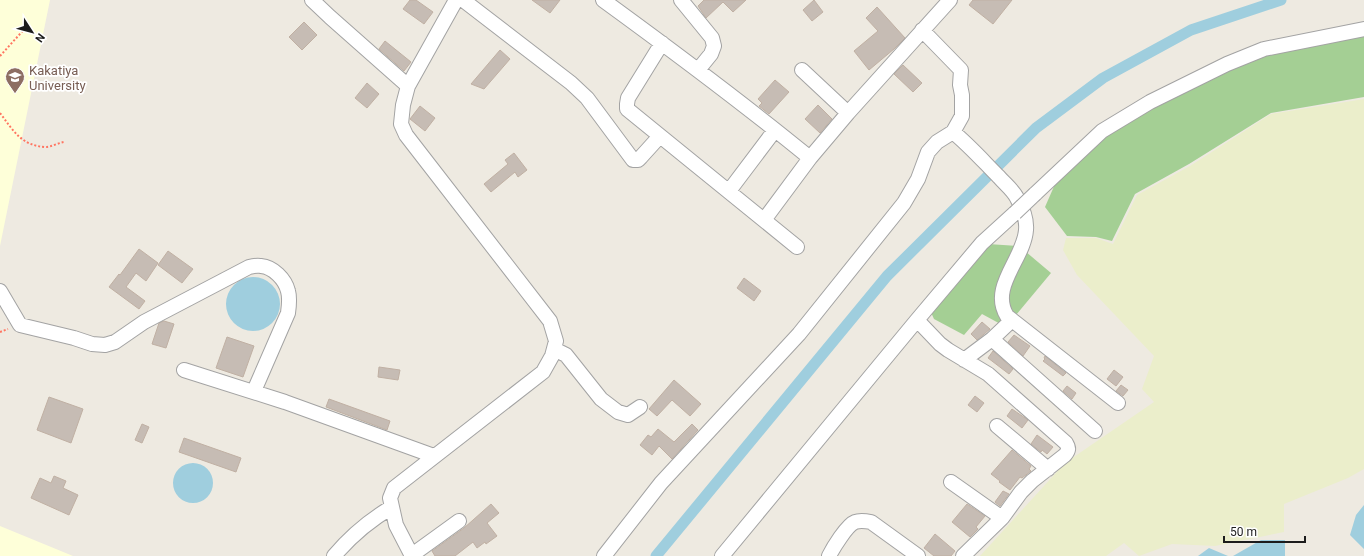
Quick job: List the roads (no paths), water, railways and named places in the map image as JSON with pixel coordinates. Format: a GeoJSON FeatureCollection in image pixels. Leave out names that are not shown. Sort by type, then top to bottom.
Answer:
{"type":"FeatureCollection","features":[{"type":"Feature","properties":{"kind":"street"},"geometry":{"type":"LineString","coordinates":[[312,0],[408,86]]}},
{"type":"Feature","properties":{"kind":"street"},"geometry":{"type":"LineString","coordinates":[[456,0],[408,86],[403,105],[401,124],[406,135],[550,320],[556,341],[552,356],[543,372],[394,488],[390,498],[396,525],[412,556],[459,521]]}},
{"type":"Feature","properties":{"kind":"street"},"geometry":{"type":"LineString","coordinates":[[463,0],[587,98],[633,160],[638,160],[660,136]]}},
{"type":"Feature","properties":{"kind":"street"},"geometry":{"type":"LineString","coordinates":[[603,0],[698,70],[810,158]]}},
{"type":"Feature","properties":{"kind":"street"},"geometry":{"type":"LineString","coordinates":[[680,0],[712,38],[714,46],[698,70]]}},
{"type":"Feature","properties":{"kind":"street"},"geometry":{"type":"LineString","coordinates":[[764,220],[810,158],[950,0]]}},
{"type":"Feature","properties":{"kind":"street"},"geometry":{"type":"LineString","coordinates":[[722,556],[917,320],[982,244],[1102,131],[1150,102],[1227,64],[1264,49],[1364,29]]}},
{"type":"Feature","properties":{"kind":"street"},"geometry":{"type":"LineString","coordinates":[[604,556],[661,483],[799,334],[904,203],[918,178],[928,152],[937,142],[953,132],[962,116],[962,95],[960,85],[961,70],[922,30]]}},
{"type":"Feature","properties":{"kind":"street"},"geometry":{"type":"LineString","coordinates":[[662,43],[628,98],[628,109],[797,247]]}},
{"type":"Feature","properties":{"kind":"street"},"geometry":{"type":"LineString","coordinates":[[802,70],[848,114]]}},
{"type":"Feature","properties":{"kind":"street"},"geometry":{"type":"LineString","coordinates":[[729,192],[775,130]]}},
{"type":"Feature","properties":{"kind":"street"},"geometry":{"type":"LineString","coordinates":[[953,132],[966,143],[1015,194],[1024,213],[1026,229],[1024,242],[1002,293],[1003,311],[1011,321],[1118,403]]}},
{"type":"Feature","properties":{"kind":"street"},"geometry":{"type":"LineString","coordinates":[[0,290],[20,325],[74,338],[92,344],[105,345],[115,342],[144,322],[249,267],[260,265],[268,267],[276,272],[284,282],[288,290],[290,303],[288,313],[254,391]]}},
{"type":"Feature","properties":{"kind":"street"},"geometry":{"type":"LineString","coordinates":[[917,320],[940,344],[979,368],[998,382],[1066,443],[1069,448],[1068,451],[1022,492],[1004,516],[963,556]]}},
{"type":"Feature","properties":{"kind":"street"},"geometry":{"type":"LineString","coordinates":[[964,360],[992,340],[1011,321]]}},
{"type":"Feature","properties":{"kind":"street"},"geometry":{"type":"LineString","coordinates":[[992,340],[1095,430]]}},
{"type":"Feature","properties":{"kind":"street"},"geometry":{"type":"LineString","coordinates":[[554,349],[566,355],[601,399],[618,412],[628,415],[640,407]]}},
{"type":"Feature","properties":{"kind":"street"},"geometry":{"type":"LineString","coordinates":[[184,370],[254,391],[434,456]]}},
{"type":"Feature","properties":{"kind":"street"},"geometry":{"type":"LineString","coordinates":[[997,426],[1048,469]]}},
{"type":"Feature","properties":{"kind":"street"},"geometry":{"type":"LineString","coordinates":[[951,482],[1004,516]]}},
{"type":"Feature","properties":{"kind":"street"},"geometry":{"type":"LineString","coordinates":[[978,492],[1004,516]]}},
{"type":"Feature","properties":{"kind":"street"},"geometry":{"type":"LineString","coordinates":[[334,556],[374,518],[392,507]]}},
{"type":"Feature","properties":{"kind":"street"},"geometry":{"type":"LineString","coordinates":[[829,556],[835,544],[853,522],[863,520],[871,522],[910,554]]}},
{"type":"Feature","properties":{"kind":"water"},"geometry":{"type":"Polygon","coordinates":[[[253,277],[263,279],[272,285],[278,294],[280,304],[278,314],[272,323],[263,329],[253,331],[243,329],[234,323],[228,314],[226,304],[228,294],[234,285],[243,279],[253,277]]]}},
{"type":"Feature","properties":{"kind":"water"},"geometry":{"type":"Polygon","coordinates":[[[197,463],[204,466],[210,472],[213,483],[212,491],[204,500],[197,503],[189,503],[182,500],[174,491],[173,479],[176,472],[185,464],[197,463]]]}},
{"type":"Feature","properties":{"kind":"water"},"geometry":{"type":"Polygon","coordinates":[[[1364,505],[1364,549],[1350,535],[1356,515],[1364,505]]]}},
{"type":"Feature","properties":{"kind":"water"},"geometry":{"type":"Polygon","coordinates":[[[1261,540],[1285,540],[1285,556],[1233,556],[1261,540]]]}},
{"type":"Feature","properties":{"kind":"water"},"geometry":{"type":"Polygon","coordinates":[[[1209,548],[1228,556],[1198,556],[1209,548]]]}},
{"type":"Feature","properties":{"kind":"waterway"},"geometry":{"type":"LineString","coordinates":[[656,556],[887,276],[1036,128],[1103,78],[1191,30],[1281,0]]}},
{"type":"Feature","properties":{"kind":"place","name":"Kakatiya University"},"geometry":{"type":"Point","coordinates":[15,94]}}]}
